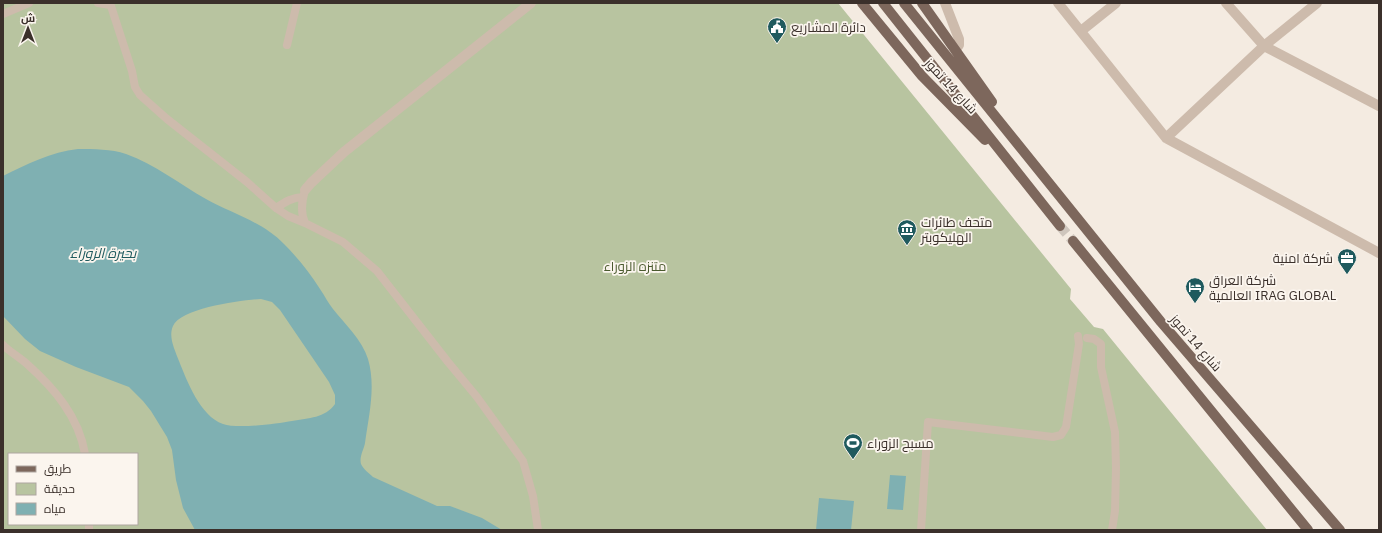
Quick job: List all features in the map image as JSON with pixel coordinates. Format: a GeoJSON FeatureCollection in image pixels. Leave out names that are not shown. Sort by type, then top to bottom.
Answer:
{"type":"FeatureCollection","features":[{"type":"Feature","properties":{"kind":"main road","name":"شارع 14 تموز"},"geometry":{"type":"LineString","coordinates":[[862,3],[922,76],[1025,182]]}},
{"type":"Feature","properties":{"kind":"main road","name":"شارع 14 تموز"},"geometry":{"type":"LineString","coordinates":[[883,3],[1060,226]]}},
{"type":"Feature","properties":{"kind":"main road","name":"شارع 14 تموز"},"geometry":{"type":"LineString","coordinates":[[904,3],[1161,322],[1340,530]]}},
{"type":"Feature","properties":{"kind":"main road","name":"شارع 14 تموز"},"geometry":{"type":"LineString","coordinates":[[922,3],[1037,168]]}},
{"type":"Feature","properties":{"kind":"main road"},"geometry":{"type":"LineString","coordinates":[[922,76],[932,80],[944,79],[951,74],[956,67],[958,58],[956,50]]}},
{"type":"Feature","properties":{"kind":"main road"},"geometry":{"type":"LineString","coordinates":[[1073,241],[1308,530]]}},
{"type":"Feature","properties":{"kind":"main road"},"geometry":{"type":"LineString","coordinates":[[1148,333],[1161,322]]}},
{"type":"Feature","properties":{"kind":"street"},"geometry":{"type":"LineString","coordinates":[[3,14],[29,3]]}},
{"type":"Feature","properties":{"kind":"street"},"geometry":{"type":"LineString","coordinates":[[98,3],[110,4],[132,71],[135,87],[140,95],[167,119],[247,182],[276,208],[288,216],[305,222],[343,242],[377,271],[477,397],[523,461],[532,496],[538,530]]}},
{"type":"Feature","properties":{"kind":"street"},"geometry":{"type":"LineString","coordinates":[[287,45],[297,3]]}},
{"type":"Feature","properties":{"kind":"street"},"geometry":{"type":"LineString","coordinates":[[276,208],[288,200],[304,193],[344,152],[531,3]]}},
{"type":"Feature","properties":{"kind":"street"},"geometry":{"type":"LineString","coordinates":[[945,3],[959,39],[959,45],[956,50]]}},
{"type":"Feature","properties":{"kind":"street"},"geometry":{"type":"LineString","coordinates":[[1058,3],[1166,138],[1379,253]]}},
{"type":"Feature","properties":{"kind":"street"},"geometry":{"type":"LineString","coordinates":[[1081,31],[1116,3]]}},
{"type":"Feature","properties":{"kind":"street"},"geometry":{"type":"LineString","coordinates":[[1226,3],[1264,46],[1379,106]]}},
{"type":"Feature","properties":{"kind":"street"},"geometry":{"type":"LineString","coordinates":[[1166,138],[1264,46],[1317,3]]}},
{"type":"Feature","properties":{"kind":"street"},"geometry":{"type":"LineString","coordinates":[[304,193],[302,218],[305,222]]}},
{"type":"Feature","properties":{"kind":"street"},"geometry":{"type":"LineString","coordinates":[[921,530],[928,422],[1052,437],[1061,435],[1066,427],[1079,344],[1083,337],[1094,339],[1102,344],[1102,367],[1115,432],[1115,511],[1112,530]]}},
{"type":"Feature","properties":{"kind":"street"},"geometry":{"type":"LineString","coordinates":[[3,345],[27,364],[48,385],[62,402],[76,424],[85,453]]}},
{"type":"Feature","properties":{"kind":"green space","name":"متنزه الزوراء"},"geometry":{"type":"Polygon","coordinates":[[[3,3],[838,3],[1071,289],[1070,299],[1094,327],[1103,329],[1267,530],[3,530],[3,3]]]}},
{"type":"Feature","properties":{"kind":"water","name":"بحيرة الزوراء"},"geometry":{"type":"Polygon","coordinates":[[[78,149],[108,150],[120,152],[137,158],[206,199],[257,224],[276,236],[308,271],[331,307],[362,345],[368,359],[372,390],[365,443],[361,459],[363,468],[373,477],[437,506],[450,506],[482,518],[502,530],[195,530],[183,508],[176,480],[172,450],[167,437],[143,401],[129,387],[76,367],[40,351],[25,339],[3,316],[3,176],[39,159],[78,149]],[[261,299],[213,306],[187,314],[178,320],[173,326],[171,335],[173,344],[190,388],[201,406],[208,414],[223,424],[257,426],[310,418],[321,415],[331,409],[335,404],[335,395],[329,382],[280,310],[272,302],[261,299]]]}},
{"type":"Feature","properties":{"kind":"water"},"geometry":{"type":"Polygon","coordinates":[[[890,475],[906,476],[903,510],[887,509],[890,475]]]}},
{"type":"Feature","properties":{"kind":"water"},"geometry":{"type":"Polygon","coordinates":[[[819,498],[854,501],[851,530],[816,530],[819,498]]]}},
{"type":"Feature","properties":{"kind":"tunnel"},"geometry":{"type":"LineString","coordinates":[[1060,226],[1073,241]]}},
{"type":"Feature","properties":{"kind":"place","name":"دائرة المشاريع"},"geometry":{"type":"Point","coordinates":[777,44]}},
{"type":"Feature","properties":{"kind":"place","name":"متحف طائرات الهليكوبتر"},"geometry":{"type":"Point","coordinates":[907,246]}},
{"type":"Feature","properties":{"kind":"place","name":"شركة امنية"},"geometry":{"type":"Point","coordinates":[1347,275]}},
{"type":"Feature","properties":{"kind":"place","name":"شركة العراق العالمية IRAG GLOBAL"},"geometry":{"type":"Point","coordinates":[1195,304]}},
{"type":"Feature","properties":{"kind":"place","name":"مسبح الزوراء"},"geometry":{"type":"Point","coordinates":[853,460]}}]}
